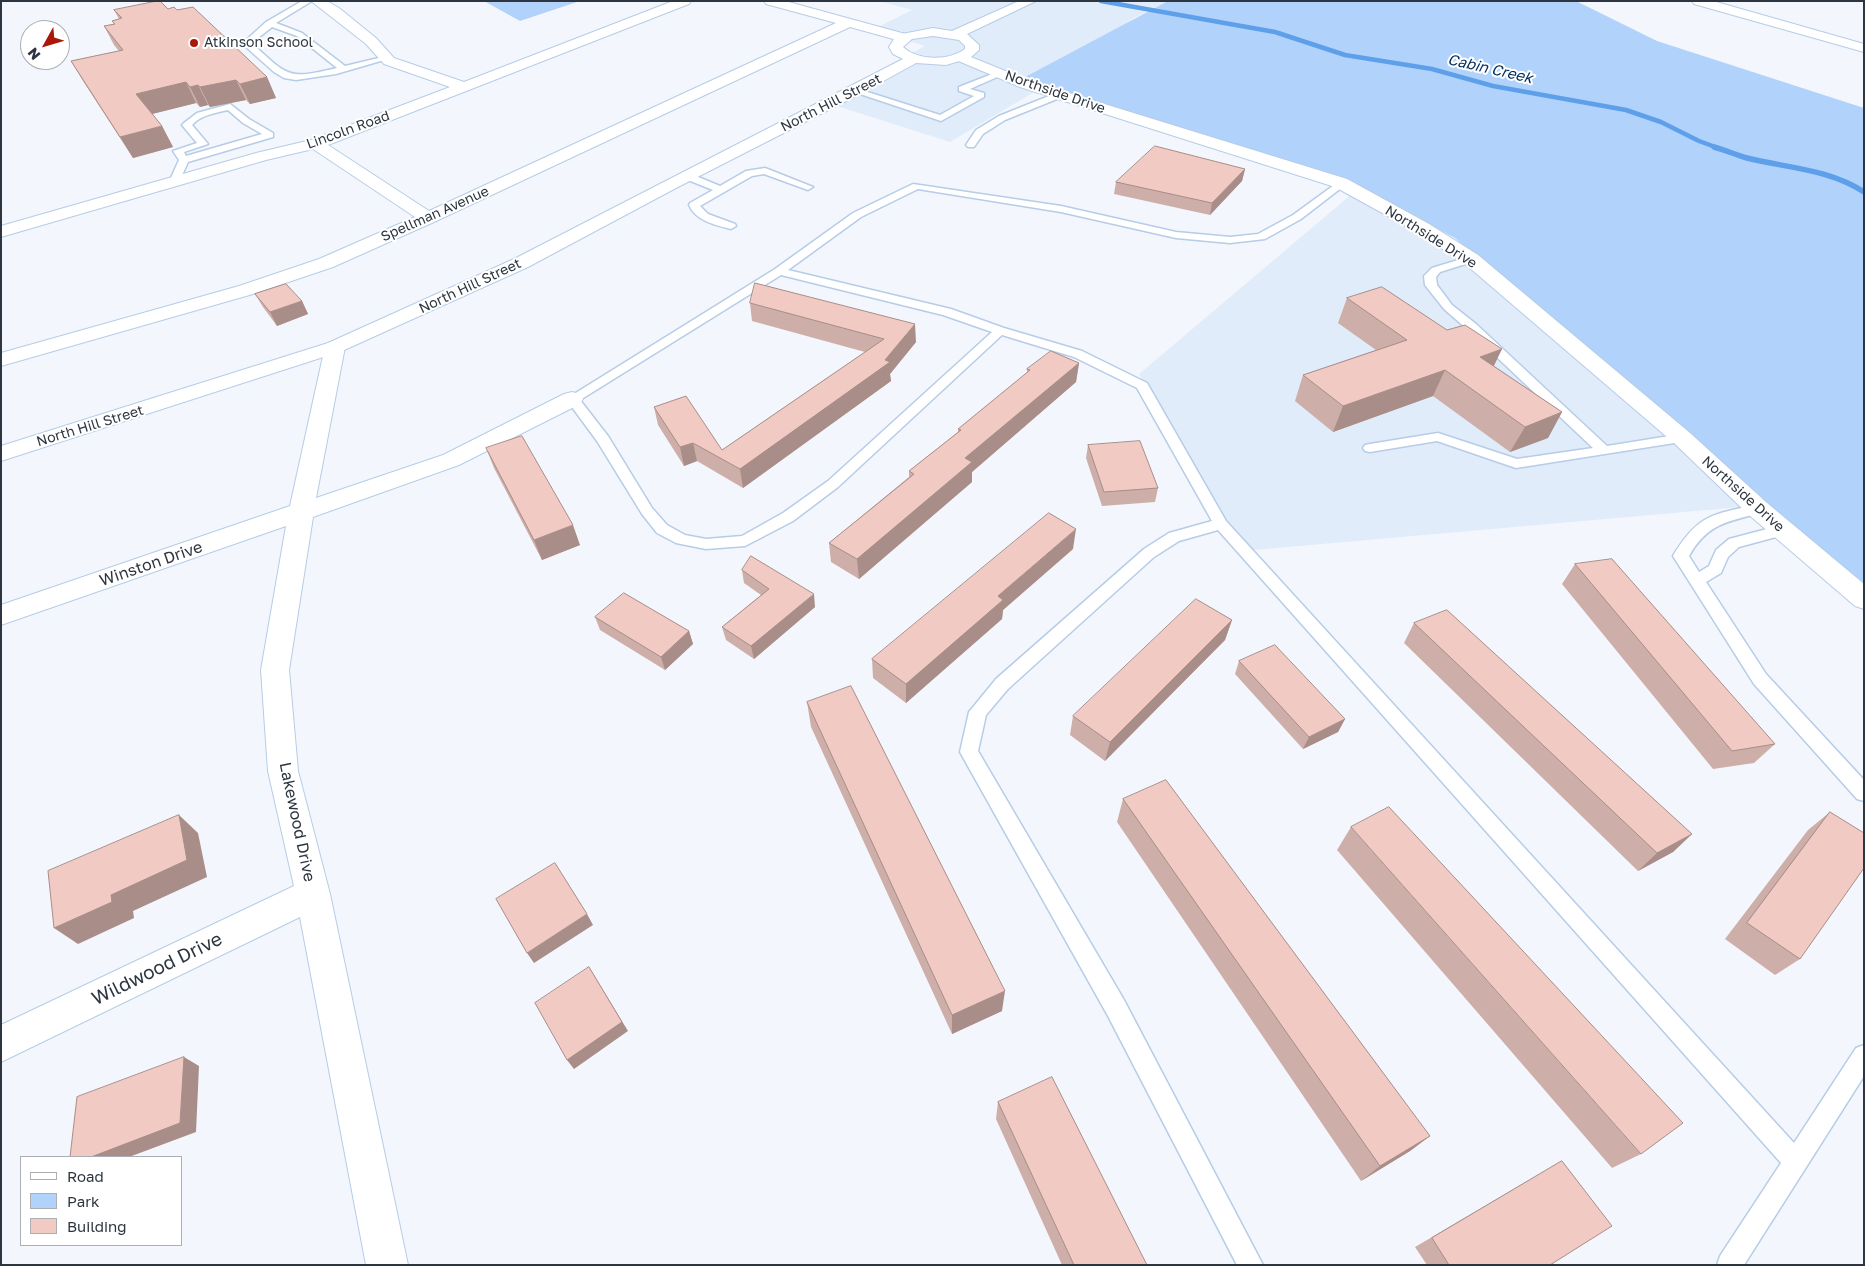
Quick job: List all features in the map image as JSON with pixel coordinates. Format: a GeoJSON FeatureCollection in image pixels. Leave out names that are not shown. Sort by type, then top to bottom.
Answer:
{"type":"FeatureCollection","features":[{"type":"Feature","properties":{"kind":"street"},"geometry":{"type":"LineString","coordinates":[[317,1],[334,11],[371,41],[392,62],[465,87]]}},
{"type":"Feature","properties":{"kind":"street","name":"Lincoln Road"},"geometry":{"type":"LineString","coordinates":[[1,232],[175,180],[262,156],[316,144],[685,1]]}},
{"type":"Feature","properties":{"kind":"street"},"geometry":{"type":"LineString","coordinates":[[770,1],[904,38],[933,32],[954,35],[969,41],[972,45],[968,54],[961,57],[938,61],[913,59],[898,51],[896,46],[904,38]]}},
{"type":"Feature","properties":{"kind":"street"},"geometry":{"type":"LineString","coordinates":[[954,35],[1030,1]]}},
{"type":"Feature","properties":{"kind":"street"},"geometry":{"type":"LineString","coordinates":[[1698,1],[1864,48]]}},
{"type":"Feature","properties":{"kind":"street","name":"Spellman Avenue"},"geometry":{"type":"LineString","coordinates":[[1,360],[246,290],[326,263],[428,218],[850,22]]}},
{"type":"Feature","properties":{"kind":"street","name":"Northside Drive"},"geometry":{"type":"LineString","coordinates":[[961,57],[1000,74],[1059,95],[1341,184],[1423,228],[1471,260],[1682,438],[1758,510],[1864,599]]}},
{"type":"Feature","properties":{"kind":"street","name":"North Hill Street"},"geometry":{"type":"LineString","coordinates":[[1,454],[335,347],[521,263],[855,91],[913,59]]}},
{"type":"Feature","properties":{"kind":"street"},"geometry":{"type":"LineString","coordinates":[[316,144],[428,218]]}},
{"type":"Feature","properties":{"kind":"street","name":"Lakewood Drive"},"geometry":{"type":"LineString","coordinates":[[335,347],[302,513],[275,670],[284,771],[313,894],[387,1265]]}},
{"type":"Feature","properties":{"kind":"street","name":"Winston Drive"},"geometry":{"type":"LineString","coordinates":[[1,614],[302,513],[451,460],[572,399]]}},
{"type":"Feature","properties":{"kind":"street","name":"Wildwood Drive"},"geometry":{"type":"LineString","coordinates":[[1,1044],[313,894]]}},
{"type":"Feature","properties":{"kind":"lane"},"geometry":{"type":"LineString","coordinates":[[308,1],[288,10],[251,38],[249,44],[281,73],[287,76],[300,77],[386,58]]}},
{"type":"Feature","properties":{"kind":"lane"},"geometry":{"type":"LineString","coordinates":[[269,24],[284,26],[300,34],[342,68]]}},
{"type":"Feature","properties":{"kind":"lane"},"geometry":{"type":"LineString","coordinates":[[855,91],[941,118],[981,95],[962,89],[1000,74]]}},
{"type":"Feature","properties":{"kind":"lane"},"geometry":{"type":"LineString","coordinates":[[972,145],[979,132],[1002,118],[1059,95]]}},
{"type":"Feature","properties":{"kind":"lane"},"geometry":{"type":"LineString","coordinates":[[230,107],[246,121],[270,136],[184,160],[178,151],[203,144],[187,125],[189,120],[197,116],[230,107]]}},
{"type":"Feature","properties":{"kind":"lane"},"geometry":{"type":"LineString","coordinates":[[175,180],[184,160]]}},
{"type":"Feature","properties":{"kind":"lane"},"geometry":{"type":"LineString","coordinates":[[731,226],[699,214],[694,205],[749,173],[765,171],[808,187]]}},
{"type":"Feature","properties":{"kind":"lane"},"geometry":{"type":"LineString","coordinates":[[687,176],[721,190]]}},
{"type":"Feature","properties":{"kind":"lane"},"geometry":{"type":"LineString","coordinates":[[1000,331],[833,484],[788,517],[745,541],[706,544],[680,539],[662,528],[648,511],[604,439],[572,399],[779,271],[857,215],[917,186],[1062,209],[1176,235],[1230,240],[1261,237],[1297,217],[1341,184]]}},
{"type":"Feature","properties":{"kind":"lane"},"geometry":{"type":"LineString","coordinates":[[1471,260],[1436,270],[1430,276],[1431,285],[1448,307],[1472,326],[1604,451]]}},
{"type":"Feature","properties":{"kind":"lane"},"geometry":{"type":"LineString","coordinates":[[779,271],[947,312],[1000,331],[1078,354],[1142,386],[1221,524],[1796,1162]]}},
{"type":"Feature","properties":{"kind":"lane"},"geometry":{"type":"LineString","coordinates":[[1370,448],[1438,437],[1516,464],[1682,438]]}},
{"type":"Feature","properties":{"kind":"lane"},"geometry":{"type":"LineString","coordinates":[[1758,510],[1708,522],[1691,538],[1681,556],[1760,679],[1864,793]]}},
{"type":"Feature","properties":{"kind":"lane"},"geometry":{"type":"LineString","coordinates":[[1221,524],[1174,537],[1149,553],[1002,684],[978,712],[969,752],[1116,1008],[1251,1265]]}},
{"type":"Feature","properties":{"kind":"lane"},"geometry":{"type":"LineString","coordinates":[[1697,580],[1716,569],[1721,554],[1734,543],[1782,530]]}},
{"type":"Feature","properties":{"kind":"lane"},"geometry":{"type":"LineString","coordinates":[[1729,1265],[1864,1056]]}},
{"type":"Feature","properties":{"kind":"shaded area"},"geometry":{"type":"Polygon","coordinates":[[[879,1],[1168,1],[1132,19],[1036,91],[950,142],[821,101],[925,46],[872,30],[912,10],[879,1]]]}},
{"type":"Feature","properties":{"kind":"shaded area"},"geometry":{"type":"Polygon","coordinates":[[[1359,188],[1455,238],[1753,506],[1243,551],[1139,374],[1359,188]]]}},
{"type":"Feature","properties":{"kind":"green space"},"geometry":{"type":"Polygon","coordinates":[[[484,1],[580,1],[520,21],[484,1]]]}},
{"type":"Feature","properties":{"kind":"green space"},"geometry":{"type":"Polygon","coordinates":[[[1168,1],[1576,1],[1657,41],[1864,108],[1864,601],[1753,506],[1455,238],[1359,188],[1012,84],[1168,1]]]}},
{"type":"Feature","properties":{"kind":"building"},"geometry":{"type":"Polygon","coordinates":[[[160,1],[168,9],[174,7],[177,10],[193,7],[267,77],[240,84],[236,80],[200,87],[198,85],[190,87],[186,82],[136,94],[162,126],[120,137],[71,61],[123,50],[104,26],[115,24],[112,21],[122,18],[114,10],[160,1]]]}},
{"type":"Feature","properties":{"kind":"building"},"geometry":{"type":"Polygon","coordinates":[[[1155,146],[1245,169],[1212,203],[1116,182],[1155,146]]]}},
{"type":"Feature","properties":{"kind":"building"},"geometry":{"type":"Polygon","coordinates":[[[755,283],[915,324],[885,360],[890,362],[740,469],[693,443],[680,447],[654,407],[686,396],[722,450],[884,339],[750,303],[755,283]]]}},
{"type":"Feature","properties":{"kind":"building"},"geometry":{"type":"Polygon","coordinates":[[[286,284],[302,301],[270,312],[255,294],[286,284]]]}},
{"type":"Feature","properties":{"kind":"building"},"geometry":{"type":"Polygon","coordinates":[[[1382,287],[1447,330],[1465,325],[1502,349],[1480,357],[1562,412],[1525,427],[1445,370],[1343,406],[1303,375],[1407,340],[1347,298],[1382,287]]]}},
{"type":"Feature","properties":{"kind":"building"},"geometry":{"type":"Polygon","coordinates":[[[1051,351],[1079,363],[965,458],[972,462],[857,559],[829,543],[914,474],[909,471],[961,430],[958,429],[1030,370],[1027,369],[1051,351]]]}},
{"type":"Feature","properties":{"kind":"building"},"geometry":{"type":"Polygon","coordinates":[[[522,436],[573,525],[534,540],[486,448],[522,436]]]}},
{"type":"Feature","properties":{"kind":"building"},"geometry":{"type":"Polygon","coordinates":[[[1140,441],[1158,488],[1104,492],[1088,445],[1140,441]]]}},
{"type":"Feature","properties":{"kind":"building"},"geometry":{"type":"Polygon","coordinates":[[[1049,513],[1076,529],[998,596],[1003,600],[906,684],[872,659],[1049,513]]]}},
{"type":"Feature","properties":{"kind":"building"},"geometry":{"type":"Polygon","coordinates":[[[751,556],[814,594],[751,646],[722,627],[769,589],[742,570],[751,556]]]}},
{"type":"Feature","properties":{"kind":"building"},"geometry":{"type":"Polygon","coordinates":[[[1612,559],[1775,744],[1732,751],[1575,564],[1612,559]]]}},
{"type":"Feature","properties":{"kind":"building"},"geometry":{"type":"Polygon","coordinates":[[[624,593],[689,631],[661,657],[595,617],[624,593]]]}},
{"type":"Feature","properties":{"kind":"building"},"geometry":{"type":"Polygon","coordinates":[[[1196,599],[1232,620],[1110,742],[1073,716],[1196,599]]]}},
{"type":"Feature","properties":{"kind":"building"},"geometry":{"type":"Polygon","coordinates":[[[1447,610],[1692,834],[1657,853],[1414,623],[1447,610]]]}},
{"type":"Feature","properties":{"kind":"building"},"geometry":{"type":"Polygon","coordinates":[[[1275,645],[1345,719],[1309,737],[1239,661],[1275,645]]]}},
{"type":"Feature","properties":{"kind":"building"},"geometry":{"type":"Polygon","coordinates":[[[851,686],[1005,991],[952,1015],[807,702],[851,686]]]}},
{"type":"Feature","properties":{"kind":"building"},"geometry":{"type":"Polygon","coordinates":[[[1166,780],[1430,1136],[1380,1166],[1123,799],[1166,780]]]}},
{"type":"Feature","properties":{"kind":"building"},"geometry":{"type":"Polygon","coordinates":[[[1389,807],[1683,1123],[1641,1154],[1351,827],[1389,807]]]}},
{"type":"Feature","properties":{"kind":"building"},"geometry":{"type":"Polygon","coordinates":[[[1830,812],[1864,833],[1864,868],[1800,959],[1747,923],[1830,812]]]}},
{"type":"Feature","properties":{"kind":"building"},"geometry":{"type":"Polygon","coordinates":[[[179,815],[187,860],[111,895],[112,902],[54,928],[48,871],[179,815]]]}},
{"type":"Feature","properties":{"kind":"building"},"geometry":{"type":"Polygon","coordinates":[[[555,863],[587,914],[527,953],[496,899],[555,863]]]}},
{"type":"Feature","properties":{"kind":"building"},"geometry":{"type":"Polygon","coordinates":[[[589,967],[622,1022],[567,1060],[535,1003],[589,967]]]}},
{"type":"Feature","properties":{"kind":"building"},"geometry":{"type":"Polygon","coordinates":[[[184,1057],[180,1123],[94,1156],[70,1156],[77,1097],[184,1057]]]}},
{"type":"Feature","properties":{"kind":"building"},"geometry":{"type":"Polygon","coordinates":[[[1052,1077],[1147,1265],[1074,1265],[998,1102],[1052,1077]]]}},
{"type":"Feature","properties":{"kind":"building"},"geometry":{"type":"Polygon","coordinates":[[[1562,1161],[1612,1226],[1550,1265],[1449,1265],[1432,1238],[1562,1161]]]}},
{"type":"Feature","properties":{"kind":"waterway","name":"Cabin Creek"},"geometry":{"type":"LineString","coordinates":[[1101,1],[1275,32],[1345,55],[1432,69],[1493,86],[1626,110],[1661,122],[1699,141],[1718,148]]}},
{"type":"Feature","properties":{"kind":"waterway","name":"Cabin Creek"},"geometry":{"type":"LineString","coordinates":[[1714,147],[1747,158],[1837,178],[1864,192]]}},
{"type":"Feature","properties":{"kind":"place","name":"Atkinson School"},"geometry":{"type":"Point","coordinates":[194,43]}}]}
